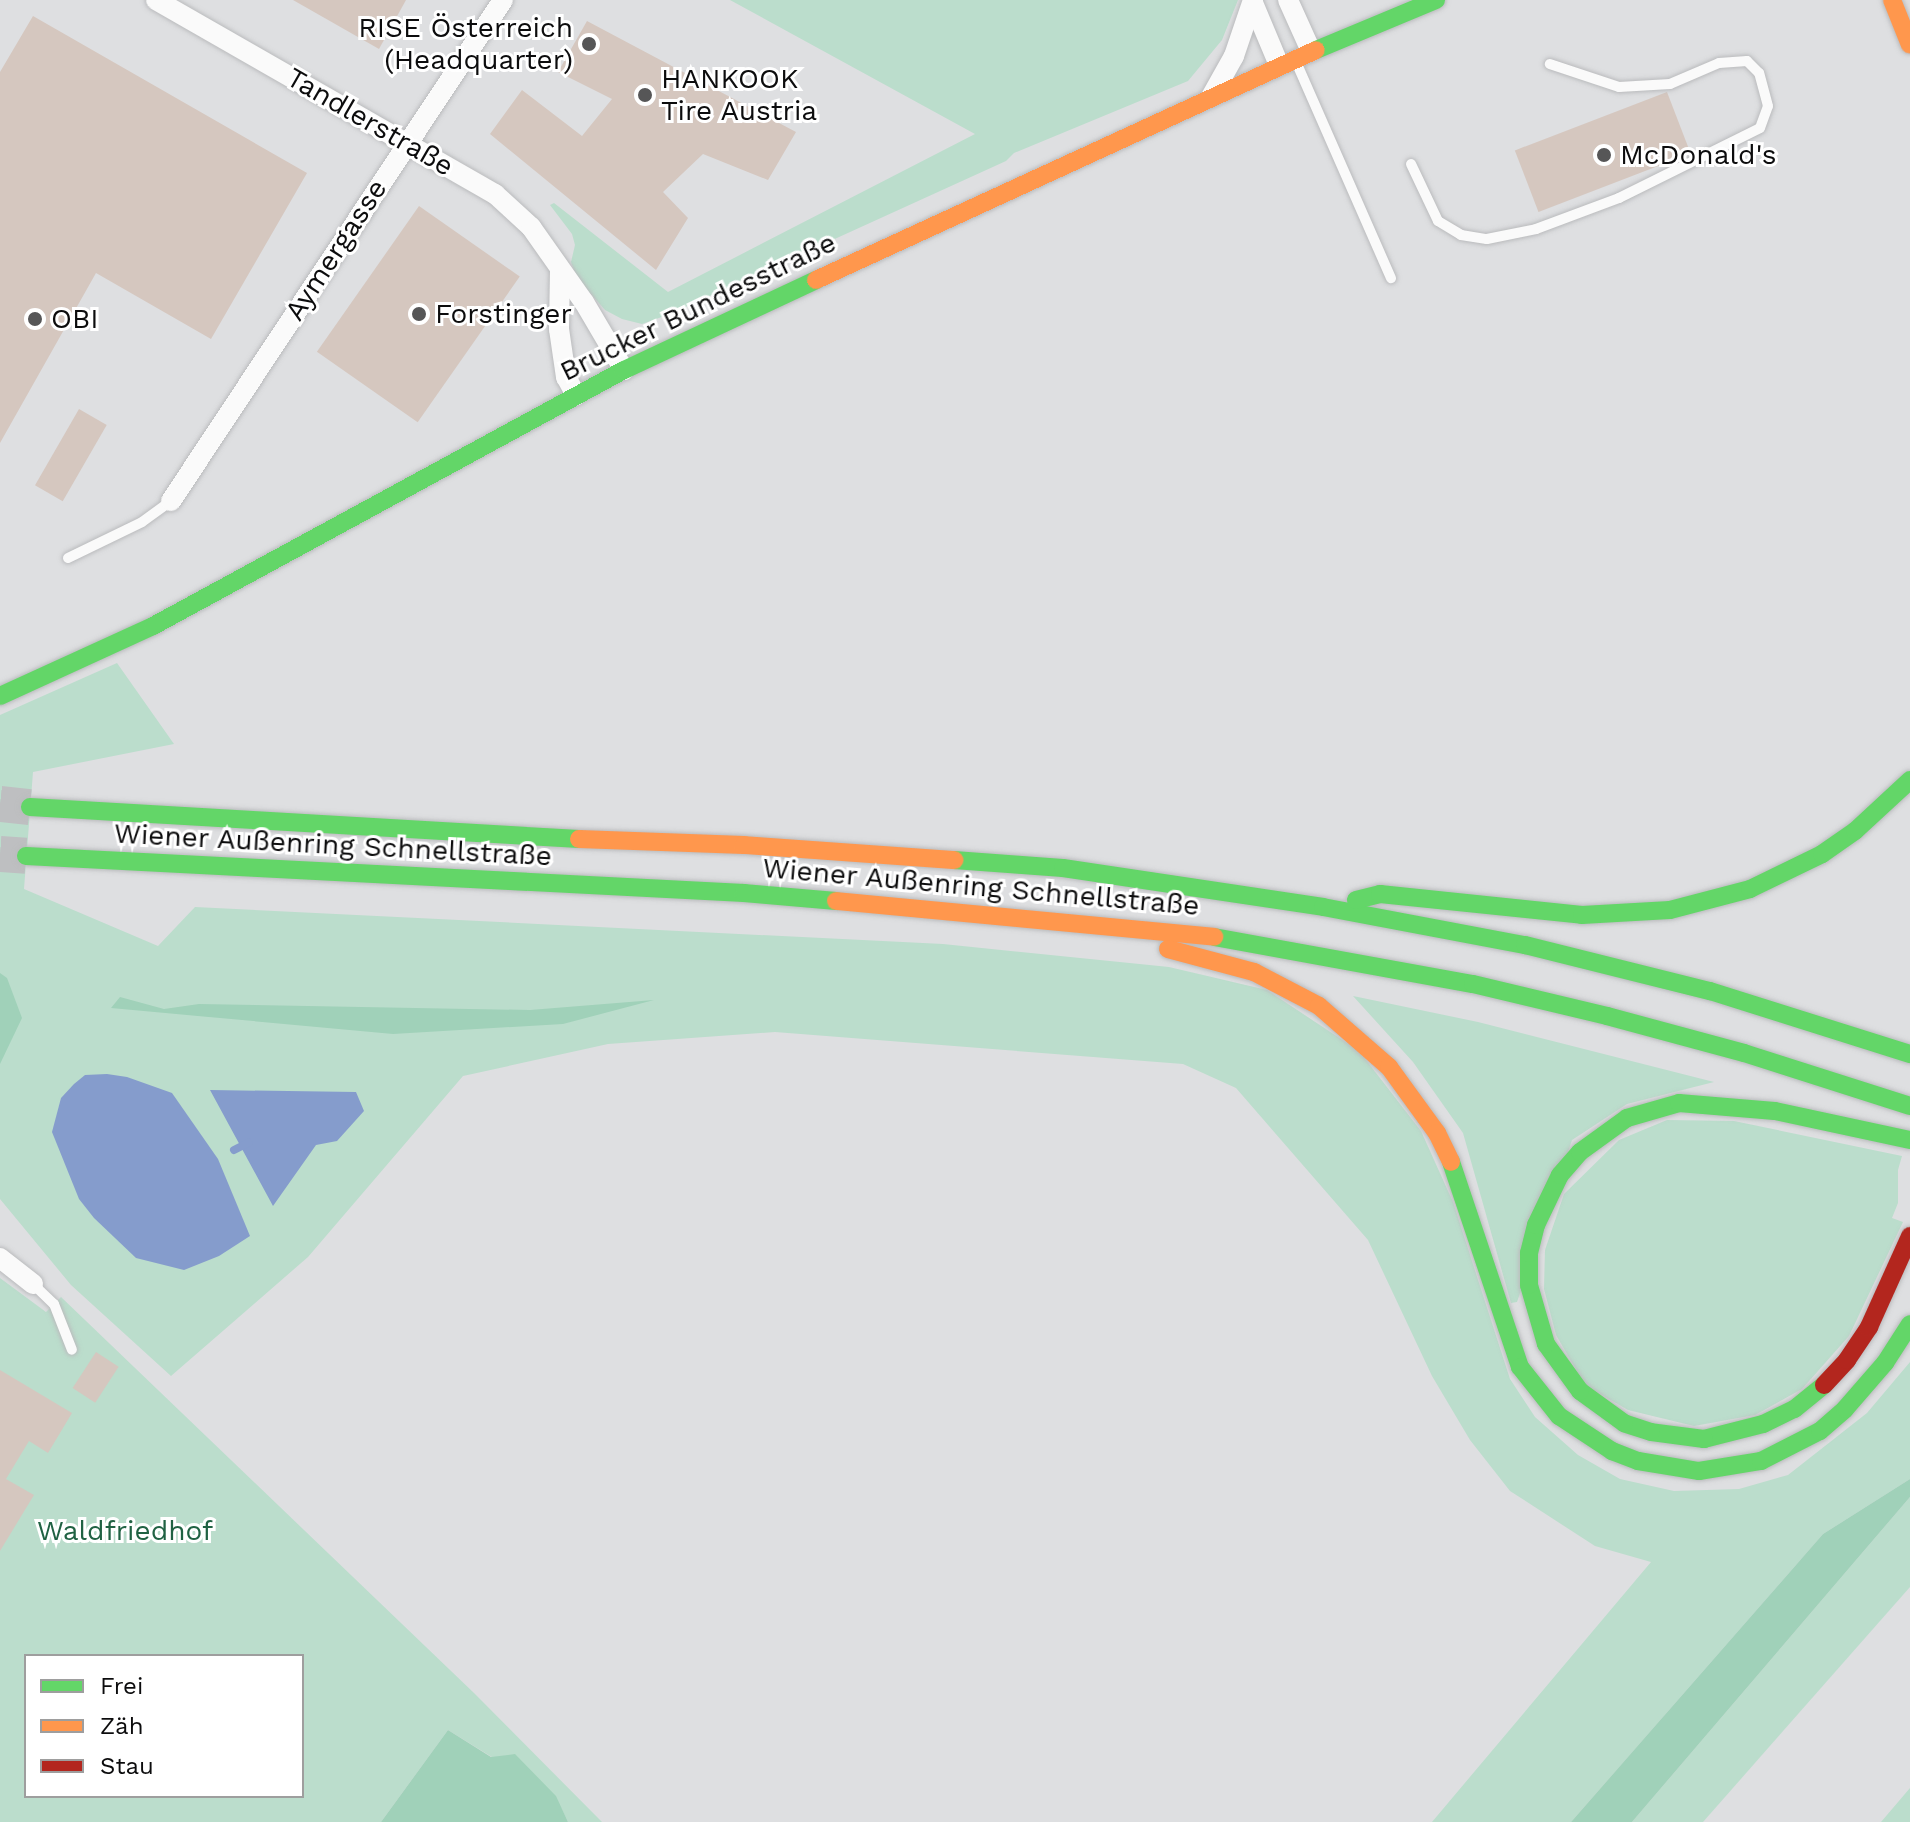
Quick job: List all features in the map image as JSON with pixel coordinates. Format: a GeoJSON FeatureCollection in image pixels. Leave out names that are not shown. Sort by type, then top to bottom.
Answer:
{"type":"FeatureCollection","features":[{"type":"Feature","properties":{"kind":"main road","name":"Brucker Bundesstraße"},"geometry":{"type":"LineString","coordinates":[[0,696],[153,626],[624,370],[1295,58],[1436,0]]}},
{"type":"Feature","properties":{"kind":"main road"},"geometry":{"type":"LineString","coordinates":[[1892,0],[1910,45]]}},
{"type":"Feature","properties":{"kind":"main road"},"geometry":{"type":"LineString","coordinates":[[1323,907],[1380,894],[1582,915],[1670,910],[1750,889],[1822,854],[1855,831],[1910,780]]}},
{"type":"Feature","properties":{"kind":"main road","name":"Wiener Außenring Schnellstraße"},"geometry":{"type":"LineString","coordinates":[[30,807],[449,834],[744,845],[1063,868],[1323,907],[1525,945],[1710,991],[1910,1054]]}},
{"type":"Feature","properties":{"kind":"main road","name":"Wiener Außenring Schnellstraße"},"geometry":{"type":"LineString","coordinates":[[26,856],[744,893],[1124,926],[1260,943],[1473,984],[1744,1053],[1910,1106]]}},
{"type":"Feature","properties":{"kind":"main road"},"geometry":{"type":"LineString","coordinates":[[1124,926],[1173,952],[1254,972],[1290,989],[1329,1013],[1389,1067],[1437,1133],[1457,1175],[1501,1317],[1520,1367],[1559,1416],[1612,1451],[1649,1464],[1699,1471],[1761,1461],[1820,1431],[1845,1409],[1878,1372],[1910,1324]]}},
{"type":"Feature","properties":{"kind":"main road"},"geometry":{"type":"LineString","coordinates":[[1910,1140],[1789,1114],[1709,1103],[1679,1103],[1627,1118],[1591,1143],[1560,1175],[1536,1225],[1529,1253],[1529,1285],[1546,1344],[1580,1391],[1624,1423],[1651,1432],[1704,1439],[1763,1424],[1794,1409],[1820,1389],[1847,1360],[1869,1327],[1910,1236]]}},
{"type":"Feature","properties":{"kind":"street","name":"Tandlerstraße"},"geometry":{"type":"LineString","coordinates":[[156,0],[495,194],[531,227],[584,302],[624,370]]}},
{"type":"Feature","properties":{"kind":"street","name":"Aymergasse"},"geometry":{"type":"LineString","coordinates":[[171,501],[503,0]]}},
{"type":"Feature","properties":{"kind":"street"},"geometry":{"type":"LineString","coordinates":[[1288,0],[1295,58]]}},
{"type":"Feature","properties":{"kind":"street"},"geometry":{"type":"LineString","coordinates":[[1253,1],[1295,58]]}},
{"type":"Feature","properties":{"kind":"street"},"geometry":{"type":"LineString","coordinates":[[1211,97],[1234,56],[1253,1]]}},
{"type":"Feature","properties":{"kind":"street"},"geometry":{"type":"LineString","coordinates":[[560,271],[559,329],[566,377],[576,395]]}},
{"type":"Feature","properties":{"kind":"street"},"geometry":{"type":"LineString","coordinates":[[0,1258],[33,1284]]}},
{"type":"Feature","properties":{"kind":"lane"},"geometry":{"type":"LineString","coordinates":[[1295,58],[1391,278]]}},
{"type":"Feature","properties":{"kind":"lane"},"geometry":{"type":"LineString","coordinates":[[1411,164],[1438,221],[1461,235],[1487,239],[1536,229],[1619,198],[1760,128],[1768,106],[1759,73],[1747,61],[1719,63],[1670,84],[1619,87],[1550,64]]}},
{"type":"Feature","properties":{"kind":"lane"},"geometry":{"type":"LineString","coordinates":[[68,558],[142,522],[171,501]]}},
{"type":"Feature","properties":{"kind":"lane"},"geometry":{"type":"LineString","coordinates":[[33,1284],[54,1304],[72,1350]]}},
{"type":"Feature","properties":{"kind":"green space"},"geometry":{"type":"Polygon","coordinates":[[[730,0],[1238,0],[1222,40],[1188,81],[1014,153],[1006,161],[670,314],[642,324],[622,319],[605,310],[577,278],[571,262],[575,245],[572,234],[550,205],[554,203],[668,292],[975,134],[730,0]]]}},
{"type":"Feature","properties":{"kind":"green space"},"geometry":{"type":"Polygon","coordinates":[[[117,663],[174,744],[33,772],[24,889],[158,946],[195,907],[943,944],[1169,967],[1267,990],[1359,1051],[1421,1131],[1453,1202],[1510,1379],[1535,1417],[1578,1455],[1620,1479],[1674,1491],[1739,1489],[1788,1475],[1867,1413],[1910,1362],[1910,1479],[1823,1534],[1571,1822],[1432,1822],[1651,1562],[1595,1546],[1510,1491],[1470,1440],[1432,1376],[1368,1240],[1236,1088],[1183,1064],[775,1032],[608,1044],[463,1076],[308,1257],[171,1376],[71,1285],[0,1199],[0,715],[117,663]]]}},
{"type":"Feature","properties":{"kind":"green space"},"geometry":{"type":"Polygon","coordinates":[[[0,973],[7,978],[22,1018],[0,1064],[0,973]]]}},
{"type":"Feature","properties":{"kind":"green space"},"geometry":{"type":"Polygon","coordinates":[[[1353,996],[1478,1022],[1714,1082],[1627,1104],[1572,1140],[1517,1302],[1511,1303],[1463,1133],[1413,1062],[1353,996]]]}},
{"type":"Feature","properties":{"kind":"green space"},"geometry":{"type":"Polygon","coordinates":[[[120,997],[164,1009],[199,1004],[530,1010],[654,1000],[563,1024],[393,1034],[111,1008],[120,997]]]}},
{"type":"Feature","properties":{"kind":"green space"},"geometry":{"type":"Polygon","coordinates":[[[1667,1120],[1734,1121],[1902,1156],[1898,1170],[1898,1203],[1892,1218],[1903,1222],[1849,1336],[1802,1389],[1755,1415],[1694,1426],[1628,1410],[1585,1385],[1556,1335],[1544,1289],[1545,1250],[1564,1194],[1619,1140],[1667,1120]]]}},
{"type":"Feature","properties":{"kind":"green space","name":"Waldfriedhof"},"geometry":{"type":"Polygon","coordinates":[[[0,1278],[46,1312],[61,1297],[474,1693],[602,1822],[568,1822],[555,1796],[448,1730],[381,1822],[0,1822],[0,1278]]]}},
{"type":"Feature","properties":{"kind":"green space"},"geometry":{"type":"Polygon","coordinates":[[[1910,1479],[1910,1497],[1632,1822],[1571,1822],[1823,1534],[1910,1479]]]}},
{"type":"Feature","properties":{"kind":"green space"},"geometry":{"type":"Polygon","coordinates":[[[1910,1497],[1910,1587],[1703,1822],[1632,1822],[1910,1497]]]}},
{"type":"Feature","properties":{"kind":"green space"},"geometry":{"type":"Polygon","coordinates":[[[448,1730],[491,1757],[515,1754],[556,1796],[568,1822],[381,1822],[448,1730]]]}},
{"type":"Feature","properties":{"kind":"green space"},"geometry":{"type":"Polygon","coordinates":[[[1910,1788],[1910,1822],[1881,1822],[1910,1788]]]}},
{"type":"Feature","properties":{"kind":"water"},"geometry":{"type":"Polygon","coordinates":[[[85,1075],[127,1077],[172,1093],[218,1159],[250,1236],[219,1256],[184,1270],[136,1258],[94,1218],[79,1199],[52,1132],[61,1098],[74,1084],[85,1075]]]}},
{"type":"Feature","properties":{"kind":"water"},"geometry":{"type":"Polygon","coordinates":[[[210,1090],[356,1092],[364,1111],[337,1141],[316,1145],[273,1206],[210,1090]]]}},
{"type":"Feature","properties":{"kind":"building"},"geometry":{"type":"Polygon","coordinates":[[[293,0],[406,0],[379,49],[293,0]]]}},
{"type":"Feature","properties":{"kind":"building"},"geometry":{"type":"Polygon","coordinates":[[[33,16],[307,173],[211,339],[96,273],[0,443],[0,72],[33,16]]]}},
{"type":"Feature","properties":{"kind":"building"},"geometry":{"type":"Polygon","coordinates":[[[587,21],[796,132],[768,180],[703,154],[663,192],[688,218],[656,270],[490,134],[522,90],[582,136],[612,99],[558,72],[587,21]]]}},
{"type":"Feature","properties":{"kind":"building","name":"McDonald's"},"geometry":{"type":"Polygon","coordinates":[[[1667,92],[1691,154],[1538,212],[1515,150],[1667,92]]]}},
{"type":"Feature","properties":{"kind":"building","name":"Forstinger"},"geometry":{"type":"Polygon","coordinates":[[[419,206],[520,277],[418,422],[317,352],[419,206]]]}},
{"type":"Feature","properties":{"kind":"building"},"geometry":{"type":"Polygon","coordinates":[[[79,409],[107,425],[63,501],[35,485],[79,409]]]}},
{"type":"Feature","properties":{"kind":"building"},"geometry":{"type":"Polygon","coordinates":[[[96,1352],[119,1367],[95,1403],[73,1388],[96,1352]]]}},
{"type":"Feature","properties":{"kind":"building"},"geometry":{"type":"Polygon","coordinates":[[[0,1370],[72,1413],[48,1453],[29,1441],[6,1479],[34,1495],[0,1551],[0,1370]]]}},
{"type":"Feature","properties":{"kind":"waterway"},"geometry":{"type":"LineString","coordinates":[[234,1150],[248,1143]]}},
{"type":"Feature","properties":{"kind":"tunnel"},"geometry":{"type":"LineString","coordinates":[[0,804],[30,807]]}},
{"type":"Feature","properties":{"kind":"tunnel"},"geometry":{"type":"LineString","coordinates":[[0,854],[26,856]]}},
{"type":"Feature","properties":{"kind":"traffic: fast"},"geometry":{"type":"LineString","coordinates":[[1316,50],[1436,0]]}},
{"type":"Feature","properties":{"kind":"traffic: fast"},"geometry":{"type":"LineString","coordinates":[[0,696],[153,626],[624,370],[816,280]]}},
{"type":"Feature","properties":{"kind":"traffic: fast"},"geometry":{"type":"LineString","coordinates":[[1356,900],[1380,894],[1582,915],[1670,910],[1750,889],[1822,854],[1855,831],[1910,780]]}},
{"type":"Feature","properties":{"kind":"traffic: fast"},"geometry":{"type":"LineString","coordinates":[[30,807],[579,839]]}},
{"type":"Feature","properties":{"kind":"traffic: fast"},"geometry":{"type":"LineString","coordinates":[[26,856],[744,893],[836,901]]}},
{"type":"Feature","properties":{"kind":"traffic: fast"},"geometry":{"type":"LineString","coordinates":[[954,860],[1063,868],[1323,907],[1525,945],[1710,991],[1910,1054]]}},
{"type":"Feature","properties":{"kind":"traffic: fast"},"geometry":{"type":"LineString","coordinates":[[1214,937],[1473,984],[1607,1016],[1744,1053],[1910,1106]]}},
{"type":"Feature","properties":{"kind":"traffic: fast"},"geometry":{"type":"LineString","coordinates":[[1824,1385],[1794,1409],[1763,1424],[1704,1439],[1651,1432],[1624,1423],[1580,1391],[1546,1344],[1529,1285],[1529,1253],[1536,1225],[1560,1175],[1580,1152],[1627,1118],[1679,1103],[1775,1111],[1910,1140]]}},
{"type":"Feature","properties":{"kind":"traffic: fast"},"geometry":{"type":"LineString","coordinates":[[1451,1162],[1520,1367],[1559,1416],[1612,1451],[1638,1461],[1699,1471],[1761,1461],[1820,1431],[1845,1409],[1885,1363],[1910,1324]]}},
{"type":"Feature","properties":{"kind":"traffic: slow"},"geometry":{"type":"LineString","coordinates":[[1892,0],[1910,45]]}},
{"type":"Feature","properties":{"kind":"traffic: slow"},"geometry":{"type":"LineString","coordinates":[[816,280],[1316,50]]}},
{"type":"Feature","properties":{"kind":"traffic: slow"},"geometry":{"type":"LineString","coordinates":[[579,839],[744,845],[954,860]]}},
{"type":"Feature","properties":{"kind":"traffic: slow"},"geometry":{"type":"LineString","coordinates":[[836,901],[1214,937]]}},
{"type":"Feature","properties":{"kind":"traffic: slow"},"geometry":{"type":"LineString","coordinates":[[1168,949],[1254,972],[1319,1006],[1389,1067],[1437,1133],[1451,1162]]}},
{"type":"Feature","properties":{"kind":"traffic: jam"},"geometry":{"type":"LineString","coordinates":[[1824,1385],[1847,1360],[1869,1327],[1910,1236]]}},
{"type":"Feature","properties":{"kind":"place","name":"RISE Österreich (Headquarter)"},"geometry":{"type":"Point","coordinates":[589,44]}},
{"type":"Feature","properties":{"kind":"place","name":"HANKOOK Tire Austria"},"geometry":{"type":"Point","coordinates":[645,95]}},
{"type":"Feature","properties":{"kind":"place","name":"McDonald's"},"geometry":{"type":"Point","coordinates":[1604,155]}},
{"type":"Feature","properties":{"kind":"place","name":"Forstinger"},"geometry":{"type":"Point","coordinates":[419,314]}},
{"type":"Feature","properties":{"kind":"place","name":"OBI"},"geometry":{"type":"Point","coordinates":[35,319]}}]}
